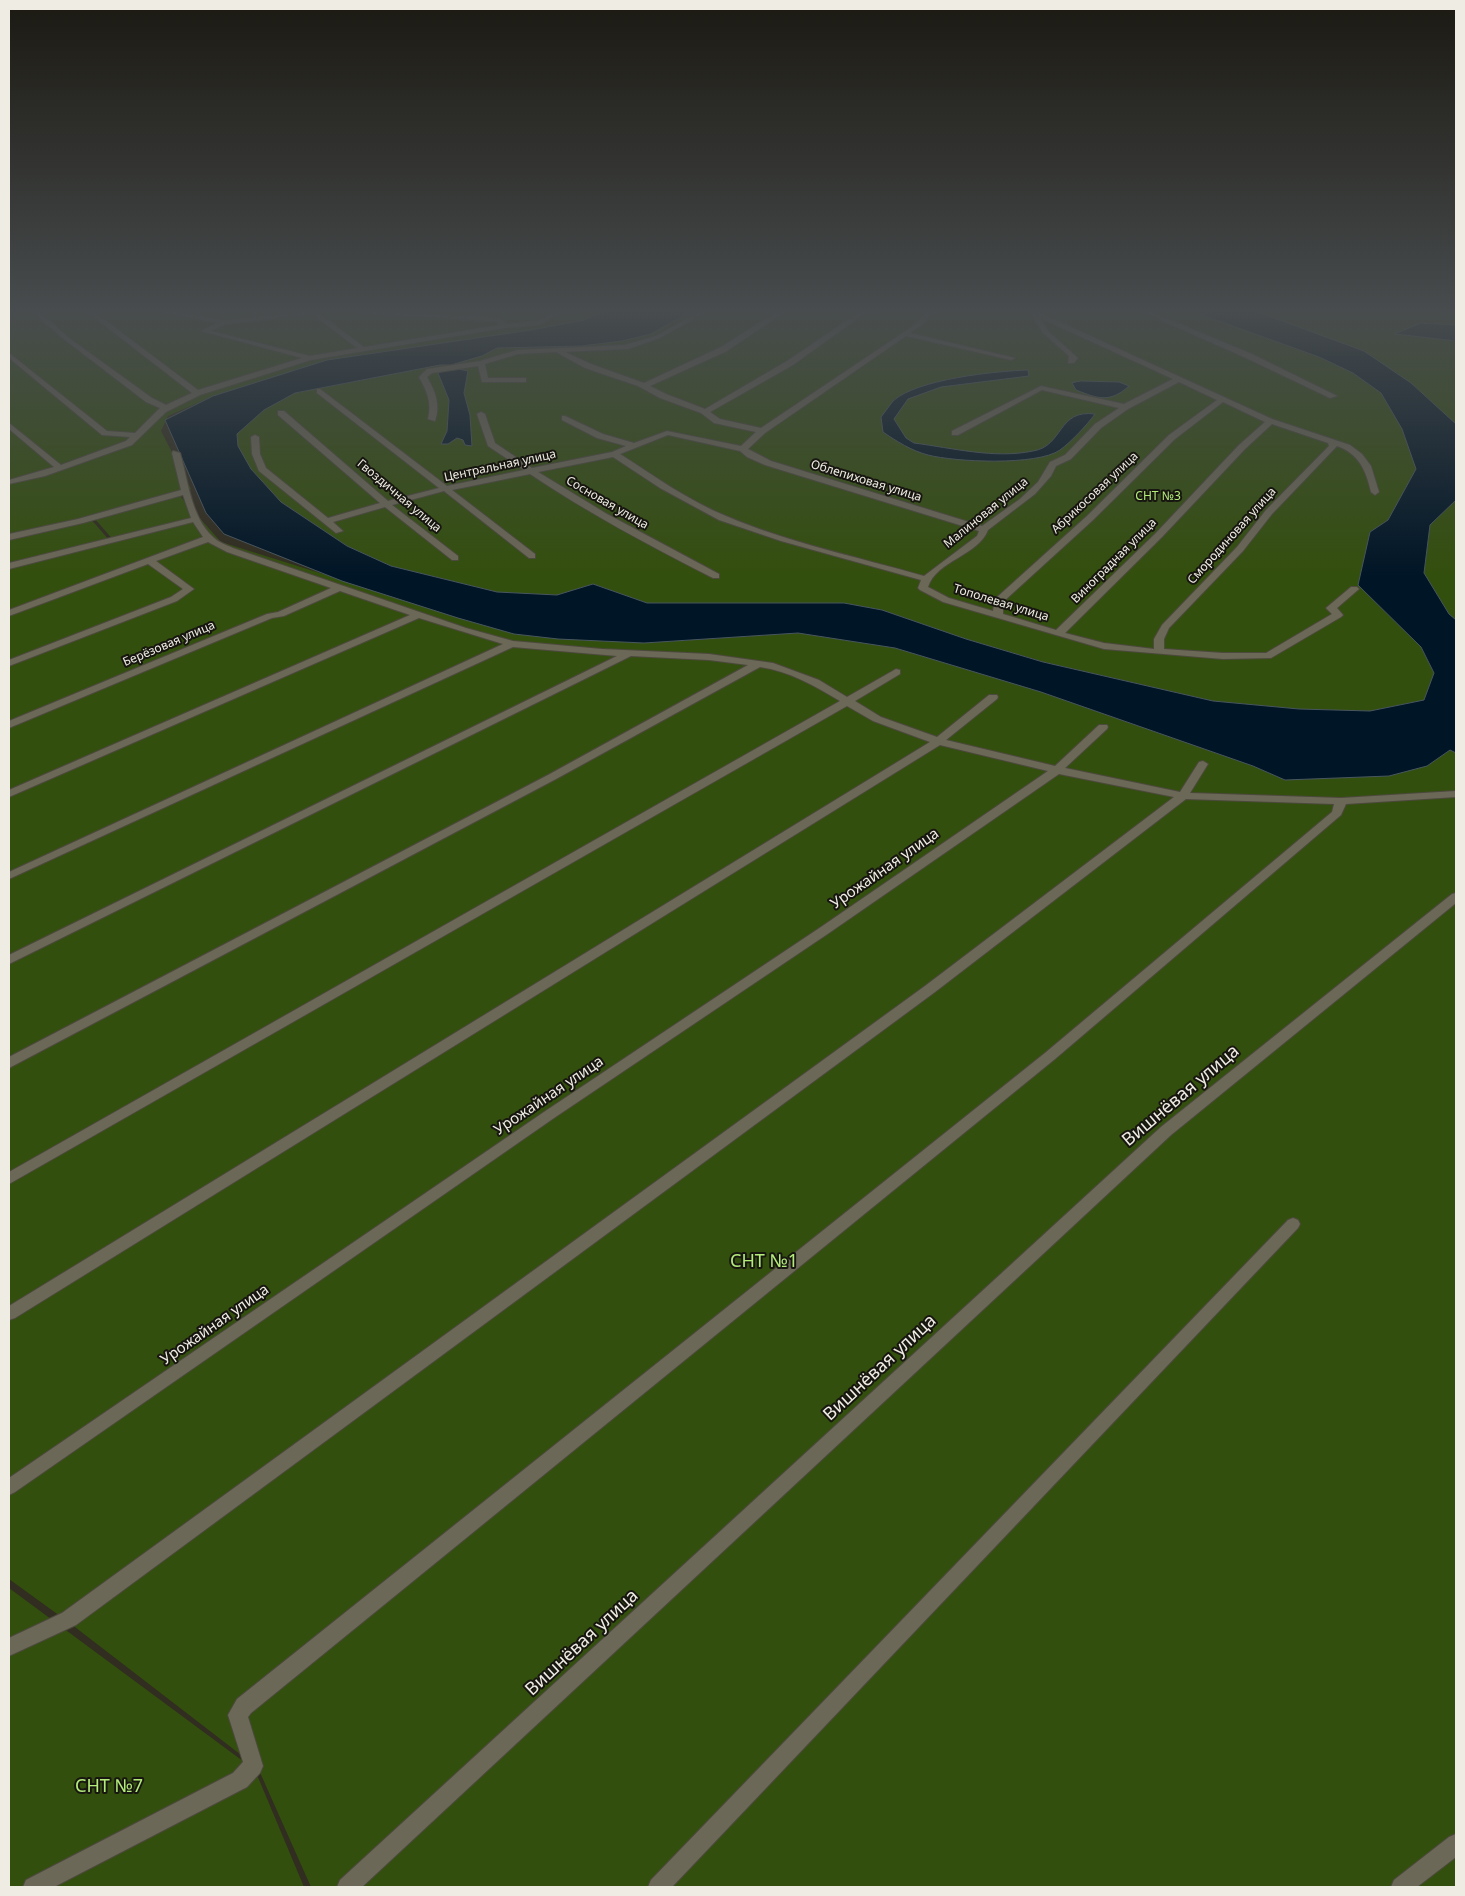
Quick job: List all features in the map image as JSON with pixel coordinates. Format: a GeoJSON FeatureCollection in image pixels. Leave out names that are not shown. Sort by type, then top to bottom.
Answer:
{"type":"FeatureCollection","features":[{"type":"Feature","properties":{"kind":"street"},"geometry":{"type":"LineString","coordinates":[[63,399],[105,433],[137,435]]}},
{"type":"Feature","properties":{"kind":"street"},"geometry":{"type":"LineString","coordinates":[[148,399],[166,408]]}},
{"type":"Feature","properties":{"kind":"street"},"geometry":{"type":"LineString","coordinates":[[9,482],[42,474],[129,443],[166,408],[184,399]]}},
{"type":"Feature","properties":{"kind":"street"},"geometry":{"type":"LineString","coordinates":[[331,399],[532,556]]}},
{"type":"Feature","properties":{"kind":"street"},"geometry":{"type":"LineString","coordinates":[[432,419],[436,407],[434,399]]}},
{"type":"Feature","properties":{"kind":"street"},"geometry":{"type":"LineString","coordinates":[[672,399],[705,412],[717,421],[762,432]]}},
{"type":"Feature","properties":{"kind":"street"},"geometry":{"type":"LineString","coordinates":[[705,412],[727,399]]}},
{"type":"Feature","properties":{"kind":"street"},"geometry":{"type":"LineString","coordinates":[[743,449],[762,432],[809,399]]}},
{"type":"Feature","properties":{"kind":"street"},"geometry":{"type":"LineString","coordinates":[[955,433],[1019,399]]}},
{"type":"Feature","properties":{"kind":"street"},"geometry":{"type":"LineString","coordinates":[[1092,399],[1125,407]]}},
{"type":"Feature","properties":{"kind":"street","name":"Малиновая улица"},"geometry":{"type":"LineString","coordinates":[[926,579],[939,567],[981,537],[984,529],[1032,493],[1049,473],[1053,464],[1068,457],[1098,426],[1140,399]]}},
{"type":"Feature","properties":{"kind":"street","name":"Абрикосовая улица"},"geometry":{"type":"LineString","coordinates":[[998,616],[998,601],[1090,518],[1172,437],[1191,421],[1223,399]]}},
{"type":"Feature","properties":{"kind":"street"},"geometry":{"type":"LineString","coordinates":[[1225,399],[1271,422],[1332,442],[1357,453],[1370,471],[1375,492]]}},
{"type":"Feature","properties":{"kind":"street","name":"Гвоздичная улица"},"geometry":{"type":"LineString","coordinates":[[282,413],[386,504],[455,558]]}},
{"type":"Feature","properties":{"kind":"street","name":"Сосновая улица"},"geometry":{"type":"LineString","coordinates":[[481,414],[491,444],[531,471],[643,538],[716,576]]}},
{"type":"Feature","properties":{"kind":"street"},"geometry":{"type":"LineString","coordinates":[[565,418],[600,436],[634,446]]}},
{"type":"Feature","properties":{"kind":"street","name":"Виноградная улица"},"geometry":{"type":"LineString","coordinates":[[1058,634],[1159,535],[1248,441],[1271,422]]}},
{"type":"Feature","properties":{"kind":"street"},"geometry":{"type":"LineString","coordinates":[[9,425],[60,468]]}},
{"type":"Feature","properties":{"kind":"street","name":"Центральная улица"},"geometry":{"type":"LineString","coordinates":[[325,521],[446,489],[614,454],[667,433],[743,449]]}},
{"type":"Feature","properties":{"kind":"street"},"geometry":{"type":"LineString","coordinates":[[255,437],[256,454],[262,469],[339,531]]}},
{"type":"Feature","properties":{"kind":"street","name":"Смородиновая улица"},"geometry":{"type":"LineString","coordinates":[[1158,652],[1159,639],[1165,627],[1240,549],[1269,512],[1333,446],[1332,442]]}},
{"type":"Feature","properties":{"kind":"street","name":"Облепиховая улица"},"geometry":{"type":"LineString","coordinates":[[743,449],[750,456],[768,463],[984,529]]}},
{"type":"Feature","properties":{"kind":"street"},"geometry":{"type":"LineString","coordinates":[[176,453],[196,519],[209,538],[230,550],[418,615],[512,644],[602,652],[709,656],[773,666],[815,682],[877,719],[938,741],[1057,770],[1183,796],[1341,801],[1456,794]]}},
{"type":"Feature","properties":{"kind":"street"},"geometry":{"type":"LineString","coordinates":[[614,454],[663,486],[722,518],[784,539],[926,579]]}},
{"type":"Feature","properties":{"kind":"street"},"geometry":{"type":"LineString","coordinates":[[9,537],[80,521],[186,491]]}},
{"type":"Feature","properties":{"kind":"street"},"geometry":{"type":"LineString","coordinates":[[9,566],[196,519]]}},
{"type":"Feature","properties":{"kind":"street"},"geometry":{"type":"LineString","coordinates":[[9,613],[209,538]]}},
{"type":"Feature","properties":{"kind":"street"},"geometry":{"type":"LineString","coordinates":[[9,663],[174,599],[189,589],[150,561]]}},
{"type":"Feature","properties":{"kind":"street","name":"Тополевая улица"},"geometry":{"type":"LineString","coordinates":[[926,579],[923,588],[946,600],[1104,646],[1223,656],[1268,656],[1338,616],[1331,608],[1354,589]]}},
{"type":"Feature","properties":{"kind":"street","name":"Берёзовая улица"},"geometry":{"type":"LineString","coordinates":[[9,725],[270,616],[281,614],[338,588]]}},
{"type":"Feature","properties":{"kind":"street"},"geometry":{"type":"LineString","coordinates":[[9,794],[418,615]]}},
{"type":"Feature","properties":{"kind":"street"},"geometry":{"type":"LineString","coordinates":[[9,876],[512,644]]}},
{"type":"Feature","properties":{"kind":"street"},"geometry":{"type":"LineString","coordinates":[[9,960],[631,653]]}},
{"type":"Feature","properties":{"kind":"street"},"geometry":{"type":"LineString","coordinates":[[9,1063],[552,776],[758,664]]}},
{"type":"Feature","properties":{"kind":"street"},"geometry":{"type":"LineString","coordinates":[[9,1179],[896,672]]}},
{"type":"Feature","properties":{"kind":"street"},"geometry":{"type":"LineString","coordinates":[[9,1314],[938,741],[993,696]]}},
{"type":"Feature","properties":{"kind":"street","name":"Урожайная улица"},"geometry":{"type":"LineString","coordinates":[[9,1487],[549,1115],[825,930],[1057,770],[1104,727]]}},
{"type":"Feature","properties":{"kind":"street"},"geometry":{"type":"LineString","coordinates":[[9,1647],[69,1619],[906,1006],[1183,796],[1203,764]]}},
{"type":"Feature","properties":{"kind":"street"},"geometry":{"type":"LineString","coordinates":[[33,1887],[240,1780],[253,1766],[238,1715],[244,1706],[1050,1056],[1337,813],[1341,801]]}},
{"type":"Feature","properties":{"kind":"street","name":"Вишнёвая улица"},"geometry":{"type":"LineString","coordinates":[[347,1887],[1166,1130],[1456,897]]}},
{"type":"Feature","properties":{"kind":"street"},"geometry":{"type":"LineString","coordinates":[[658,1887],[1293,1224]]}},
{"type":"Feature","properties":{"kind":"street"},"geometry":{"type":"LineString","coordinates":[[1408,1885],[1456,1844]]}},
{"type":"Feature","properties":{"kind":"green space"},"geometry":{"type":"Polygon","coordinates":[[[9,399],[205,399],[168,416],[161,431],[191,489],[90,518],[109,540],[9,565],[9,399]]]}},
{"type":"Feature","properties":{"kind":"green space","name":"СНТ №3"},"geometry":{"type":"Polygon","coordinates":[[[283,399],[449,399],[447,431],[442,444],[448,444],[457,438],[463,440],[470,415],[466,399],[1385,399],[1402,429],[1416,469],[1388,520],[1370,532],[1358,585],[1421,647],[1434,673],[1424,700],[1370,711],[1299,709],[1213,701],[1044,662],[966,639],[882,610],[844,603],[647,603],[593,584],[557,595],[497,592],[391,566],[347,546],[281,502],[251,469],[238,446],[237,434],[264,410],[283,399]]]}},
{"type":"Feature","properties":{"kind":"green space"},"geometry":{"type":"Polygon","coordinates":[[[1429,399],[1456,399],[1456,424],[1429,399]]]}},
{"type":"Feature","properties":{"kind":"green space","name":"СНТ №1"},"geometry":{"type":"Polygon","coordinates":[[[180,496],[221,542],[514,634],[644,643],[798,633],[895,648],[1041,692],[1253,766],[1285,780],[1427,766],[1450,750],[1456,753],[1456,1887],[311,1887],[258,1768],[71,1624],[9,1579],[9,569],[115,542],[95,519],[180,496]]]}},
{"type":"Feature","properties":{"kind":"green space"},"geometry":{"type":"Polygon","coordinates":[[[1456,500],[1456,620],[1449,614],[1424,573],[1430,525],[1456,500]]]}},
{"type":"Feature","properties":{"kind":"green space","name":"СНТ №7"},"geometry":{"type":"Polygon","coordinates":[[[9,1588],[255,1770],[304,1887],[9,1887],[9,1588]]]}},
{"type":"Feature","properties":{"kind":"water"},"geometry":{"type":"Polygon","coordinates":[[[206,399],[283,399],[264,410],[237,434],[238,446],[251,469],[281,502],[347,546],[391,566],[497,592],[557,595],[593,584],[647,603],[844,603],[882,610],[966,639],[1043,662],[1213,701],[1299,709],[1370,711],[1424,700],[1434,673],[1421,647],[1358,585],[1370,532],[1388,520],[1416,469],[1402,429],[1385,399],[1429,399],[1456,424],[1456,500],[1430,525],[1424,573],[1449,614],[1456,620],[1456,753],[1450,750],[1427,766],[1389,776],[1285,780],[1253,766],[1041,692],[895,648],[798,633],[644,643],[558,639],[514,634],[342,581],[224,534],[206,513],[165,420],[206,399]]]}},
{"type":"Feature","properties":{"kind":"water"},"geometry":{"type":"Polygon","coordinates":[[[466,399],[470,415],[472,446],[465,445],[463,440],[457,438],[448,444],[441,444],[447,431],[449,400],[466,399]]]}},
{"type":"Feature","properties":{"kind":"water"},"geometry":{"type":"Polygon","coordinates":[[[908,399],[894,419],[906,438],[914,443],[974,452],[1003,454],[1043,448],[1074,417],[1083,414],[1095,414],[1069,443],[1049,455],[1033,459],[976,461],[928,455],[916,451],[883,432],[881,417],[893,401],[908,399]]]}}]}
